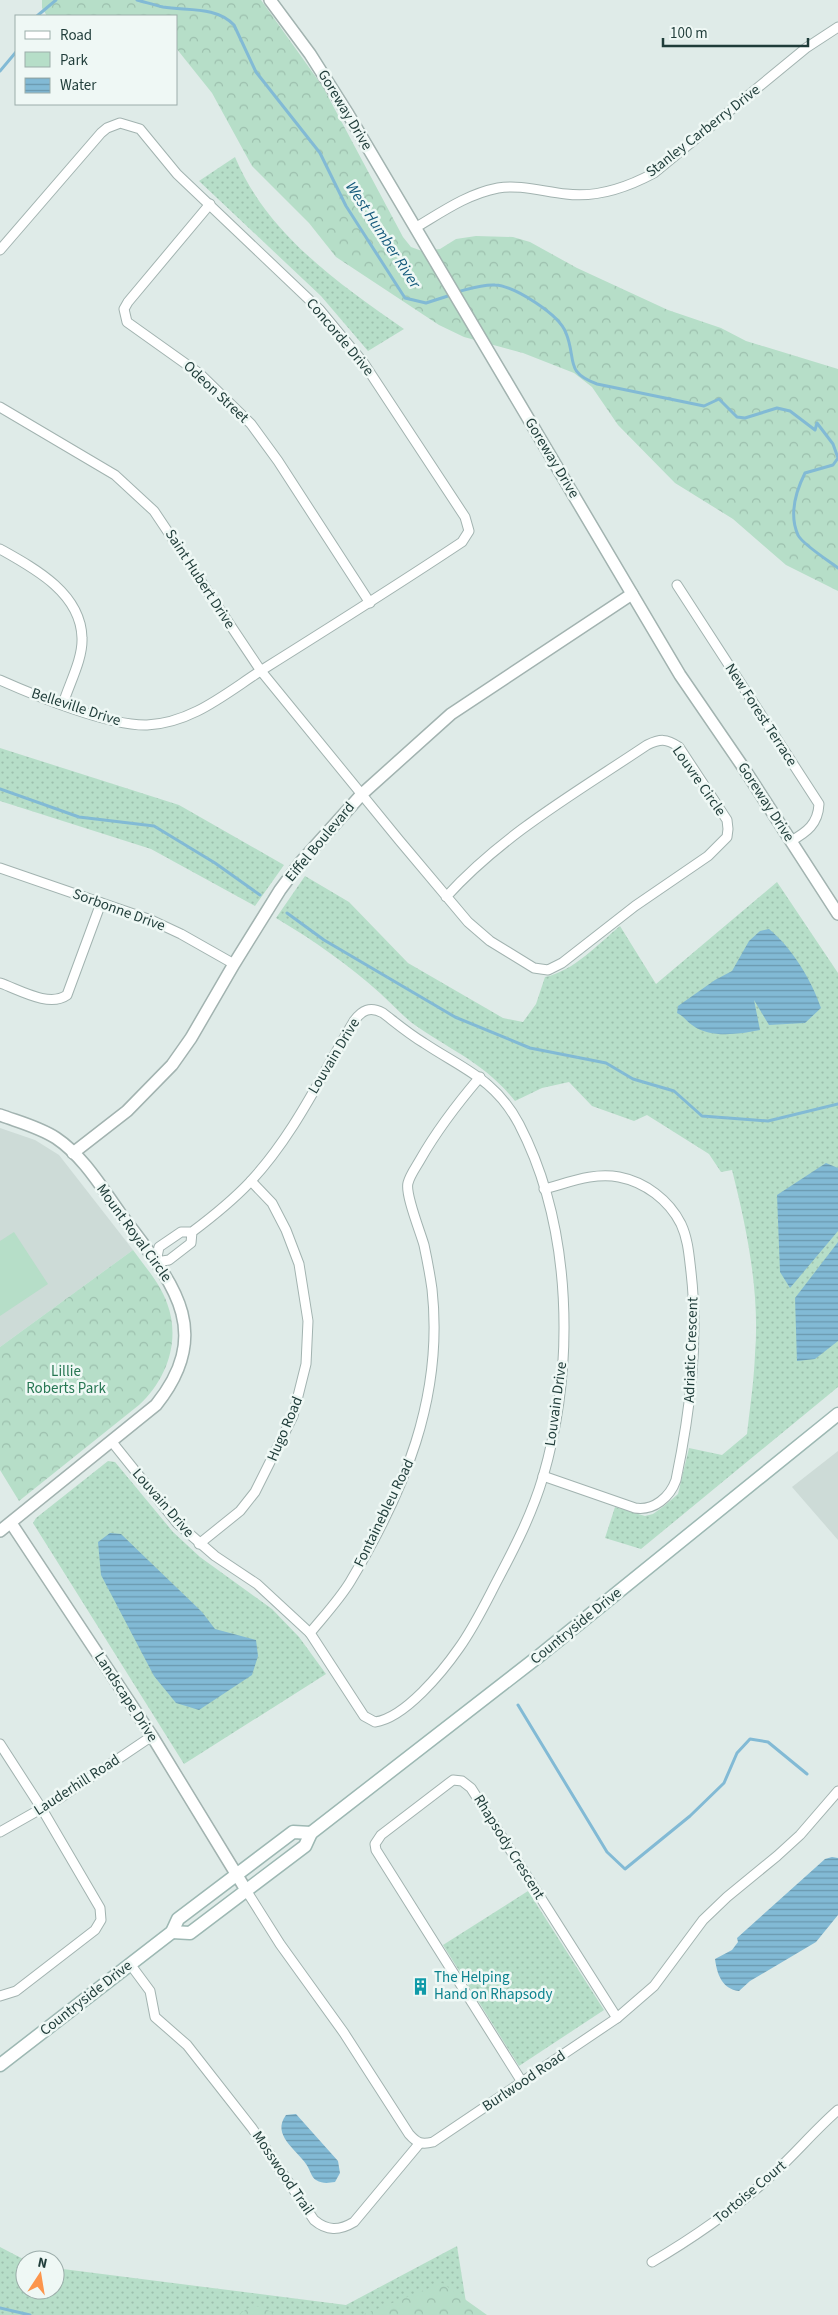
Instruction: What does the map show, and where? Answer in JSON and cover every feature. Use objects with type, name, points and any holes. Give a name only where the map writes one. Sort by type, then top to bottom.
[{"type":"main road","name":"Countryside Drive","points":[[172,1932],[190,1932],[305,1846],[311,1833],[546,1650],[838,1414]]},
{"type":"main road","name":"Countryside Drive","points":[[0,2065],[172,1932],[178,1919],[293,1832],[311,1833]]},
{"type":"street","name":"Goreway Drive","points":[[272,1],[310,54],[680,674],[838,914]]},
{"type":"street","name":"Stanley Carberry Drive","points":[[415,228],[465,198],[499,188],[521,188],[569,195],[603,192],[635,183],[654,173],[806,48],[836,27],[838,18]]},
{"type":"street","name":"Concorde Drive","points":[[0,250],[101,133],[107,128],[120,123],[140,129],[167,163],[320,310],[363,362],[468,522],[469,531],[462,542],[370,603],[260,671]]},
{"type":"street","name":"Odeon Street","points":[[210,204],[128,302],[124,309],[126,322],[200,374],[251,424],[283,469],[370,603]]},
{"type":"street","name":"Saint Hubert Drive","points":[[0,407],[115,475],[144,500],[163,522],[260,671],[362,794]]},
{"type":"street","points":[[0,549],[47,577],[68,600],[77,616],[82,638],[80,651],[63,704]]},
{"type":"street","name":"New Forest Terrace","points":[[677,585],[818,804],[818,812],[811,827],[791,840]]},
{"type":"street","name":"Eiffel Boulevard","points":[[73,1153],[127,1111],[172,1065],[191,1038],[280,890],[300,863],[362,794],[417,742],[456,710],[632,594]]},
{"type":"street","name":"Belleville Drive","points":[[0,680],[63,704],[128,724],[160,724],[188,716],[204,708],[260,671]]},
{"type":"street","name":"Louvre Circle","points":[[362,794],[446,897],[468,922],[490,941],[534,968],[548,970],[562,962],[635,906],[708,856],[727,837],[727,820],[679,747],[670,741],[661,739],[647,745],[517,832],[462,880],[446,897]]},
{"type":"street","name":"Sorbonne Drive","points":[[0,868],[165,926],[234,964]]},
{"type":"street","points":[[0,983],[48,1000],[56,1000],[67,995],[102,903]]},
{"type":"street","name":"Louvain Drive","points":[[112,1442],[163,1508],[199,1544],[257,1584],[310,1634],[364,1716],[375,1722],[390,1717],[436,1680],[468,1635],[522,1532],[542,1476],[559,1403],[564,1330],[563,1292],[558,1254],[544,1189],[525,1136],[497,1093],[480,1077],[423,1043],[383,1013],[375,1009],[362,1012],[354,1021],[289,1132],[251,1181],[218,1213],[192,1232],[181,1232],[159,1247],[156,1262],[169,1260],[191,1243],[192,1232]]},
{"type":"street","name":"Fontainebleu Road","points":[[310,1634],[349,1584],[393,1500],[416,1445],[424,1417],[431,1374],[433,1308],[430,1274],[424,1245],[407,1187],[413,1172],[442,1123],[480,1077]]},
{"type":"street","name":"Mount Royal Circle","points":[[0,1115],[41,1130],[62,1143],[91,1174],[170,1280],[180,1304],[184,1341],[180,1366],[173,1382],[156,1405],[0,1531]]},
{"type":"street","name":"Adriatic Crescent","points":[[542,1476],[644,1510],[658,1503],[673,1489],[676,1480],[690,1404],[694,1345],[689,1252],[681,1224],[668,1204],[649,1189],[618,1177],[586,1177],[544,1189]]},
{"type":"street","name":"Hugo Road","points":[[199,1544],[240,1511],[255,1492],[290,1424],[300,1395],[306,1364],[308,1321],[299,1264],[286,1230],[272,1204],[251,1181]]},
{"type":"street","name":"Landscape Drive","points":[[11,1523],[152,1736],[238,1874],[246,1890]]},
{"type":"street","name":"Lauderhill Road","points":[[0,1832],[42,1809],[152,1736]]},
{"type":"street","points":[[0,1744],[42,1809],[100,1908],[101,1920],[95,1930],[16,1991],[0,1996]]},
{"type":"street","name":"Rhapsody Crescent","points":[[522,2082],[376,1850],[375,1844],[381,1834],[452,1780],[462,1781],[471,1788],[617,2018]]},
{"type":"street","name":"Burlwood Road","points":[[419,2144],[434,2142],[617,2018],[654,1986],[703,1920],[800,1835],[838,1791]]},
{"type":"street","points":[[246,1890],[280,1944],[344,2033],[409,2134],[419,2144]]},
{"type":"street","name":"Mosswood Trail","points":[[130,1964],[150,1991],[155,2016],[187,2045],[252,2128],[314,2220],[322,2227],[331,2229],[344,2228],[354,2222],[419,2144]]},
{"type":"street","name":"Tortoise Court","points":[[652,2262],[730,2212],[772,2175],[838,2110]]},
{"type":"shaded area","points":[[0,1128],[35,1140],[59,1155],[133,1250],[0,1347]]},
{"type":"shaded area","points":[[838,1451],[838,1540],[792,1487]]},
{"type":"green space","points":[[42,0],[261,0],[323,87],[403,237],[411,247],[422,251],[440,249],[456,239],[476,236],[513,237],[530,242],[577,268],[668,310],[721,328],[746,341],[838,369],[838,591],[786,565],[733,519],[675,483],[618,425],[592,387],[574,373],[523,353],[464,337],[439,325],[336,257],[309,223],[252,166],[212,93],[178,50],[178,15],[46,15],[42,8]]},
{"type":"green space","points":[[235,157],[249,185],[285,233],[330,275],[404,329],[368,351],[321,296],[199,181]]},
{"type":"green space","points":[[0,748],[179,805],[284,865],[255,906],[151,849],[0,801]]},
{"type":"green space","points":[[305,876],[349,902],[408,963],[503,1018],[523,1022],[536,1004],[545,977],[556,974],[576,963],[620,926],[656,984],[777,882],[838,973],[838,1387],[641,1549],[605,1538],[615,1507],[645,1516],[653,1514],[678,1494],[689,1448],[722,1455],[747,1434],[753,1384],[756,1308],[751,1261],[743,1215],[732,1170],[721,1172],[709,1154],[647,1115],[634,1121],[592,1106],[569,1082],[542,1088],[515,1101],[491,1076],[412,1023],[369,983],[317,944],[276,918]]},
{"type":"green space","points":[[14,1232],[48,1284],[0,1316],[0,1241]]},
{"type":"green space","name":"Lillie Roberts Park","points":[[133,1250],[160,1289],[171,1317],[172,1345],[164,1371],[149,1395],[139,1405],[19,1501],[0,1470],[0,1347]]},
{"type":"green space","points":[[108,1461],[115,1462],[173,1532],[200,1557],[272,1609],[299,1637],[326,1674],[184,1764],[33,1523],[36,1518]]},
{"type":"green space","points":[[528,1891],[604,2010],[519,2066],[443,1945]]},
{"type":"green space","points":[[457,2246],[468,2315],[0,2315],[0,2247],[15,2255],[15,2300],[65,2300],[65,2269],[346,2305]]},
{"type":"green space","points":[[442,2283],[487,2315],[362,2315]]},
{"type":"green space","points":[[253,2305],[280,2315],[238,2315]]},
{"type":"water","points":[[769,929],[793,955],[817,997],[821,1008],[805,1023],[769,1025],[754,1000],[760,1030],[752,1032],[716,1034],[708,1032],[692,1025],[677,1013],[678,1006],[715,980],[732,971],[749,941],[760,931]]},
{"type":"water","points":[[826,1163],[838,1168],[838,1231],[790,1288],[780,1272],[777,1195]]},
{"type":"water","points":[[838,1242],[838,1341],[815,1359],[797,1361],[795,1298]]},
{"type":"water","points":[[110,1533],[121,1534],[202,1612],[215,1629],[256,1640],[258,1656],[252,1675],[199,1710],[176,1703],[154,1676],[101,1575],[98,1542]]},
{"type":"water","points":[[838,1858],[838,1915],[816,1942],[750,1981],[739,1991],[733,1990],[724,1984],[717,1970],[715,1959],[732,1950],[738,1942],[737,1938],[825,1859]]},
{"type":"water","points":[[296,2114],[338,2161],[340,2173],[335,2182],[323,2183],[314,2179],[306,2164],[283,2136],[282,2122],[286,2115]]},
{"type":"waterway","name":"West Humber River","points":[[38,15],[56,0]]},
{"type":"waterway","name":"West Humber River","points":[[137,0],[163,7],[210,12],[227,19],[234,25],[256,72],[320,153],[346,206],[405,298],[426,303],[451,295]]},
{"type":"waterway","name":"West Humber River","points":[[0,71],[15,53]]},
{"type":"waterway","name":"West Humber River","points":[[457,292],[481,286],[495,285],[513,290],[535,302],[562,326],[569,342],[576,370],[580,375],[597,384],[704,406],[719,399],[737,417],[745,418],[777,408],[790,411],[815,430],[817,423],[833,444],[838,458],[833,465],[805,473],[796,495],[795,527],[800,539],[838,568]]},
{"type":"waterway","points":[[0,789],[79,817],[154,826],[215,863],[260,895]]},
{"type":"waterway","points":[[287,913],[324,940],[455,1017],[530,1048],[606,1063],[633,1079],[674,1091],[702,1116],[768,1121],[838,1104]]},
{"type":"waterway","points":[[518,1705],[607,1852],[625,1869],[690,1816],[724,1783],[737,1753],[750,1739],[768,1742],[807,1774]]},
{"type":"waterway","points":[[0,2308],[30,2315]]},
{"type":"place","name":"The Helping Hand on Rhapsody","points":[[420,1986]]}]
